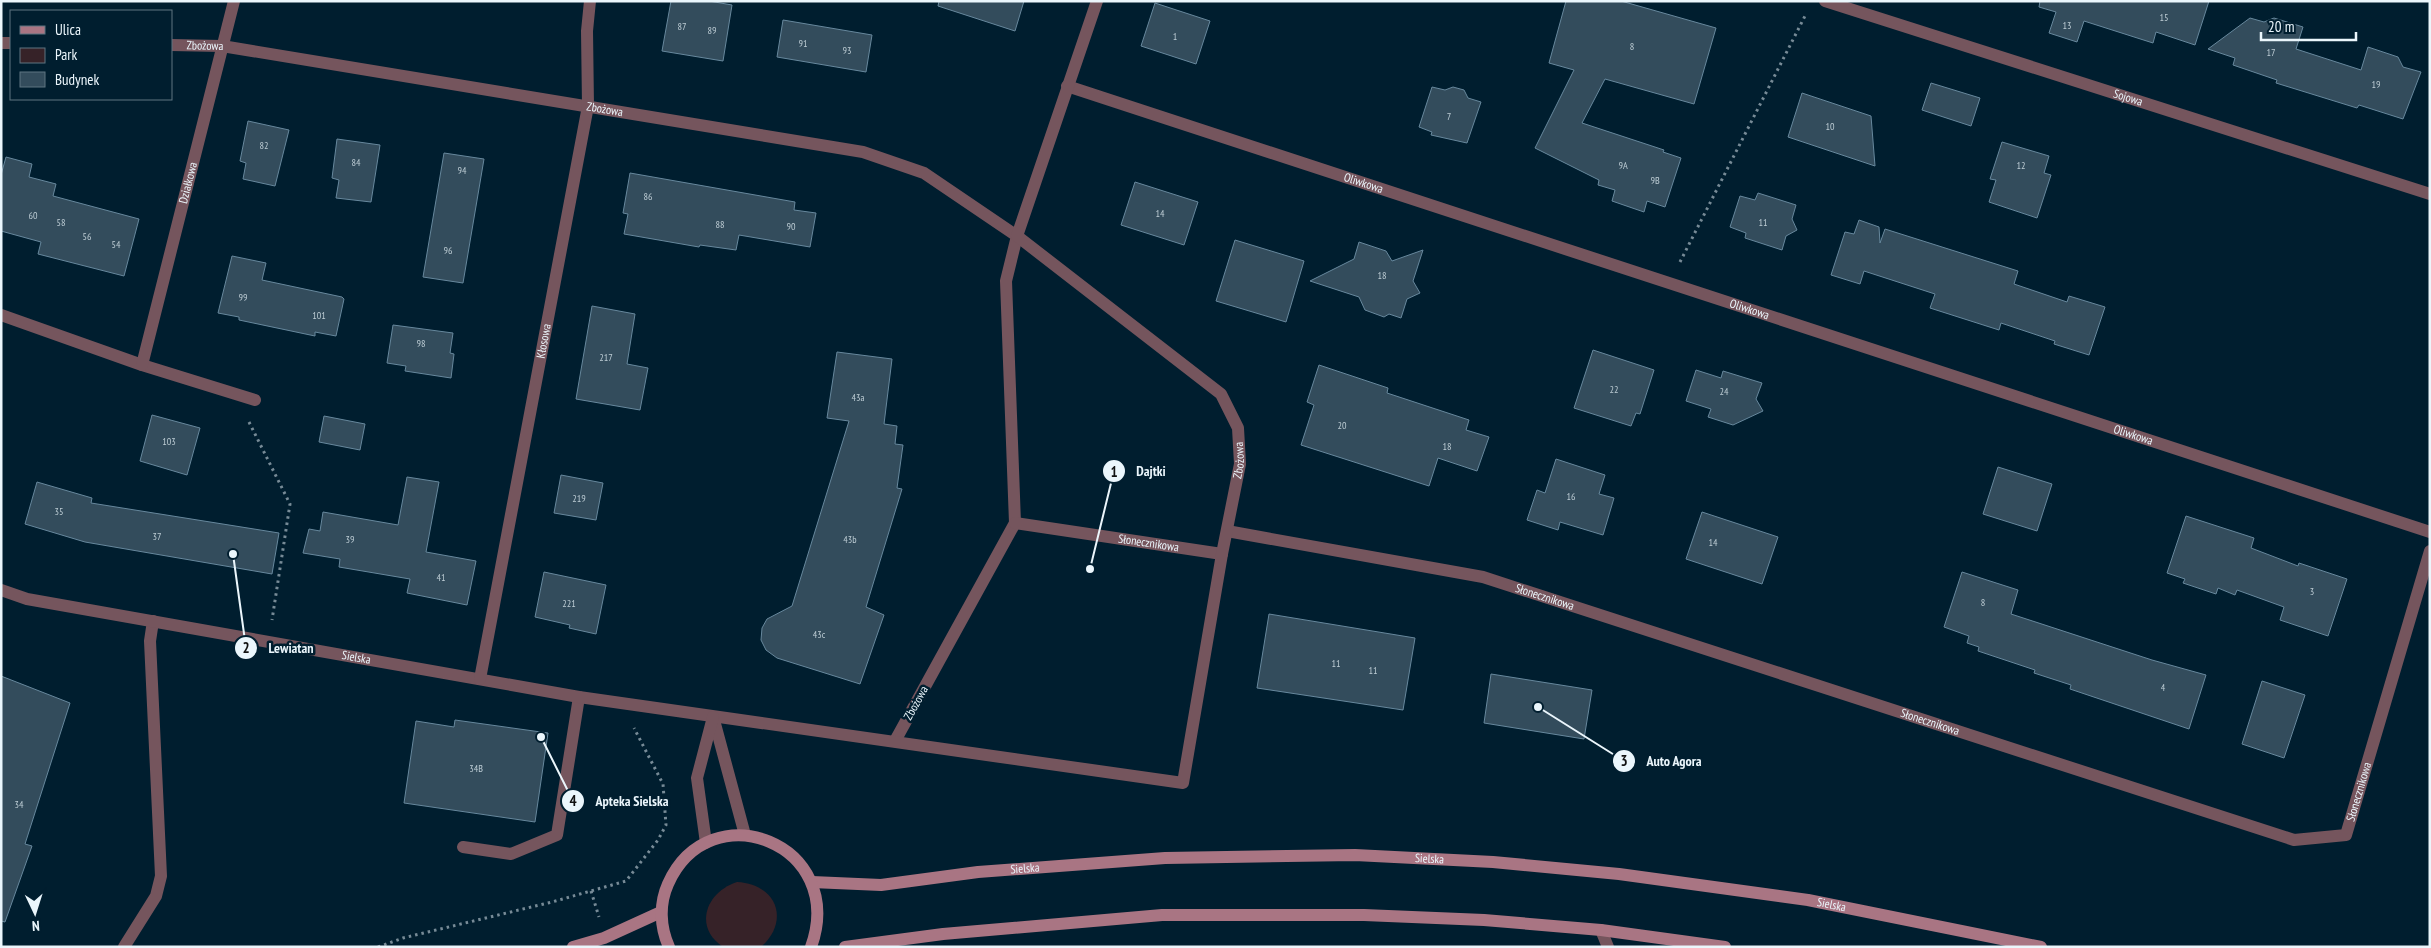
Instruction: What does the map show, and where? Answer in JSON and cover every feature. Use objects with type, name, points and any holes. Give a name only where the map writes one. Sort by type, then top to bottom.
[{"type":"main road","points":[[669,947],[664,936],[661,912],[665,891],[674,871],[688,855],[706,843],[725,836],[745,835],[766,840],[785,849],[800,864],[812,882],[818,905],[817,929],[811,947]]},
{"type":"main road","name":"Sielska","points":[[812,882],[881,885],[978,872],[1165,858],[1375,856],[1493,862],[1619,874],[1789,897],[2041,947]]},
{"type":"main road","points":[[573,947],[604,938],[661,912]]},
{"type":"main road","points":[[845,947],[943,934],[1162,915],[1364,915],[1484,920],[1601,930],[1666,942],[1725,947]]},
{"type":"street","name":"Działkowa","points":[[142,365],[234,1]]},
{"type":"street","name":"Kłosowa","points":[[480,679],[588,106],[587,32],[590,1]]},
{"type":"street","points":[[1015,523],[1006,281],[1017,236],[1097,1]]},
{"type":"street","name":"Sojowa","points":[[1825,1],[2430,194]]},
{"type":"street","name":"Zbożowa","points":[[172,46],[222,46],[863,152],[924,173],[1017,236],[1221,394],[1238,428],[1240,464],[1226,531],[1182,783]]},
{"type":"street","name":"Oliwkowa","points":[[1068,86],[2430,532]]},
{"type":"street","points":[[1,315],[142,365],[254,400]]},
{"type":"street","name":"Zbożowa","points":[[895,741],[1015,523]]},
{"type":"street","name":"Słonecznikowa","points":[[1015,523],[1222,554]]},
{"type":"street","name":"Słonecznikowa","points":[[1226,531],[1483,577],[2294,840],[2346,836],[2430,551]]},
{"type":"street","name":"Sielska","points":[[1,590],[27,599],[579,697],[1182,783]]},
{"type":"street","points":[[124,947],[156,896],[162,876],[150,641],[153,621]]},
{"type":"street","points":[[463,847],[511,854],[557,835],[579,697]]},
{"type":"street","points":[[713,717],[745,835]]},
{"type":"street","points":[[706,843],[698,778],[713,717]]},
{"type":"street","points":[[1601,930],[1608,947]]},
{"type":"path","points":[[1669,283],[1808,10]]},
{"type":"path","points":[[236,395],[290,504],[269,642]]},
{"type":"path","points":[[378,947],[626,881],[658,840],[666,825],[663,784],[641,740],[615,701]]},
{"type":"green space","points":[[737,882],[750,884],[761,889],[770,896],[775,905],[777,915],[775,926],[770,937],[761,947],[723,947],[708,930],[706,920],[711,902],[726,887]]},
{"type":"building","points":[[671,1],[709,1],[732,5],[723,61],[662,51]]},
{"type":"building","points":[[939,1],[1024,1],[1015,31],[938,6]]},
{"type":"building","points":[[1566,1],[1621,1],[1716,28],[1694,104],[1605,79],[1582,123],[1664,150],[1663,152],[1681,158],[1665,207],[1647,201],[1644,212],[1612,201],[1615,190],[1598,185],[1599,180],[1535,148],[1574,70],[1549,63]]},
{"type":"building","points":[[2040,1],[2209,1],[2195,45],[2156,32],[2153,43],[2084,21],[2077,42],[2049,33],[2056,12],[2039,7]]},
{"type":"building","points":[[1155,3],[1210,21],[1196,64],[1141,46]]},
{"type":"building","points":[[2250,18],[2264,22],[2274,18],[2303,27],[2296,49],[2361,70],[2368,47],[2398,57],[2403,67],[2421,72],[2403,119],[2359,105],[2357,108],[2276,83],[2277,80],[2233,65],[2235,58],[2208,49]]},
{"type":"building","points":[[783,20],[872,35],[866,72],[777,57]]},
{"type":"building","points":[[1931,83],[1980,98],[1971,126],[1922,110]]},
{"type":"building","points":[[1432,87],[1445,90],[1453,87],[1464,90],[1468,98],[1481,102],[1467,143],[1431,135],[1432,132],[1419,127]]},
{"type":"building","points":[[1802,93],[1871,116],[1875,166],[1788,137]]},
{"type":"building","points":[[248,121],[289,130],[275,186],[243,179],[246,163],[240,161]]},
{"type":"building","points":[[337,139],[380,145],[371,202],[336,198],[339,180],[332,178]]},
{"type":"building","points":[[2002,142],[2049,156],[2044,173],[2051,175],[2037,218],[1989,202],[1996,180],[1990,179]]},
{"type":"building","points":[[444,153],[484,159],[463,283],[423,277]]},
{"type":"building","points":[[6,157],[32,164],[29,177],[56,184],[53,196],[139,219],[124,276],[38,254],[41,242],[1,231],[1,175]]},
{"type":"building","points":[[630,173],[795,202],[794,210],[816,213],[810,247],[739,235],[736,250],[700,245],[699,247],[624,234],[628,214],[623,213]]},
{"type":"building","points":[[1135,182],[1198,202],[1184,245],[1121,225]]},
{"type":"building","points":[[1758,193],[1796,205],[1792,219],[1797,230],[1786,236],[1782,250],[1745,238],[1746,233],[1730,227],[1740,196],[1755,200]]},
{"type":"building","points":[[1859,220],[1879,227],[1880,243],[1885,229],[2018,271],[2014,284],[2067,302],[2069,296],[2105,307],[2089,355],[2054,344],[2055,341],[2001,323],[1999,330],[1930,308],[1935,294],[1864,271],[1860,284],[1831,275],[1845,232],[1854,234]]},
{"type":"building","points":[[1235,240],[1304,261],[1286,322],[1216,301]]},
{"type":"building","points":[[1359,242],[1386,251],[1392,261],[1423,250],[1413,281],[1420,293],[1407,299],[1401,318],[1389,314],[1384,317],[1365,310],[1359,297],[1310,281],[1354,259]]},
{"type":"building","points":[[232,256],[266,263],[262,280],[342,297],[344,299],[336,336],[315,332],[315,336],[239,320],[239,317],[218,313]]},
{"type":"building","points":[[592,306],[635,314],[627,364],[648,368],[640,410],[576,399]]},
{"type":"building","points":[[393,325],[453,333],[450,353],[454,354],[451,378],[405,371],[406,366],[387,363]]},
{"type":"building","points":[[1593,350],[1654,370],[1640,414],[1636,413],[1631,426],[1574,408]]},
{"type":"building","points":[[837,352],[892,359],[884,424],[897,426],[895,444],[903,445],[897,488],[902,489],[866,607],[884,615],[860,684],[777,658],[766,650],[761,640],[762,628],[767,619],[792,606],[849,421],[827,418]]},
{"type":"building","points":[[1319,365],[1388,388],[1387,393],[1469,420],[1466,430],[1489,437],[1477,471],[1438,458],[1429,486],[1301,445],[1314,405],[1307,402]]},
{"type":"building","points":[[1696,370],[1721,378],[1723,371],[1762,383],[1756,399],[1763,411],[1733,425],[1708,417],[1711,409],[1686,401]]},
{"type":"building","points":[[152,415],[200,428],[187,475],[140,461]]},
{"type":"building","points":[[324,416],[365,424],[360,450],[319,442]]},
{"type":"building","points":[[1556,459],[1605,475],[1599,494],[1614,498],[1603,535],[1560,522],[1558,530],[1527,520],[1537,490],[1545,493]]},
{"type":"building","points":[[1998,467],[2052,484],[2037,531],[1983,514]]},
{"type":"building","points":[[561,475],[603,483],[596,520],[554,513]]},
{"type":"building","points":[[407,477],[439,482],[426,552],[476,561],[467,605],[407,593],[410,579],[339,567],[340,559],[303,553],[309,529],[320,531],[323,512],[398,525]]},
{"type":"building","points":[[37,482],[92,498],[91,503],[279,533],[272,574],[85,542],[25,524]]},
{"type":"building","points":[[1702,512],[1778,537],[1762,584],[1686,559]]},
{"type":"building","points":[[2186,516],[2254,538],[2251,548],[2298,566],[2299,563],[2347,579],[2328,636],[2280,620],[2284,607],[2237,590],[2235,595],[2218,588],[2216,594],[2183,583],[2185,579],[2167,573]]},
{"type":"building","points":[[544,572],[606,585],[596,634],[569,628],[570,625],[535,617]]},
{"type":"building","points":[[1962,572],[2018,590],[2011,614],[2152,660],[2206,675],[2189,729],[2070,689],[2071,685],[2034,673],[2035,670],[1978,651],[1979,647],[1967,643],[1969,636],[1944,627]]},
{"type":"building","points":[[1269,614],[1415,638],[1403,710],[1257,688]]},
{"type":"building","points":[[1491,674],[1592,690],[1584,739],[1484,723]]},
{"type":"building","points":[[1,676],[70,703],[25,844],[32,846],[5,922],[1,921]]},
{"type":"building","points":[[2262,681],[2305,695],[2284,758],[2242,744]]},
{"type":"building","points":[[455,720],[548,733],[535,822],[404,803],[416,721],[454,727]]},
{"type":"place","name":"Lewiatan","points":[[233,554]]},
{"type":"place","name":"Dajtki","points":[[1090,569]]},
{"type":"place","name":"Auto Agora","points":[[1538,707]]},
{"type":"place","name":"Apteka Sielska","points":[[541,737]]}]
